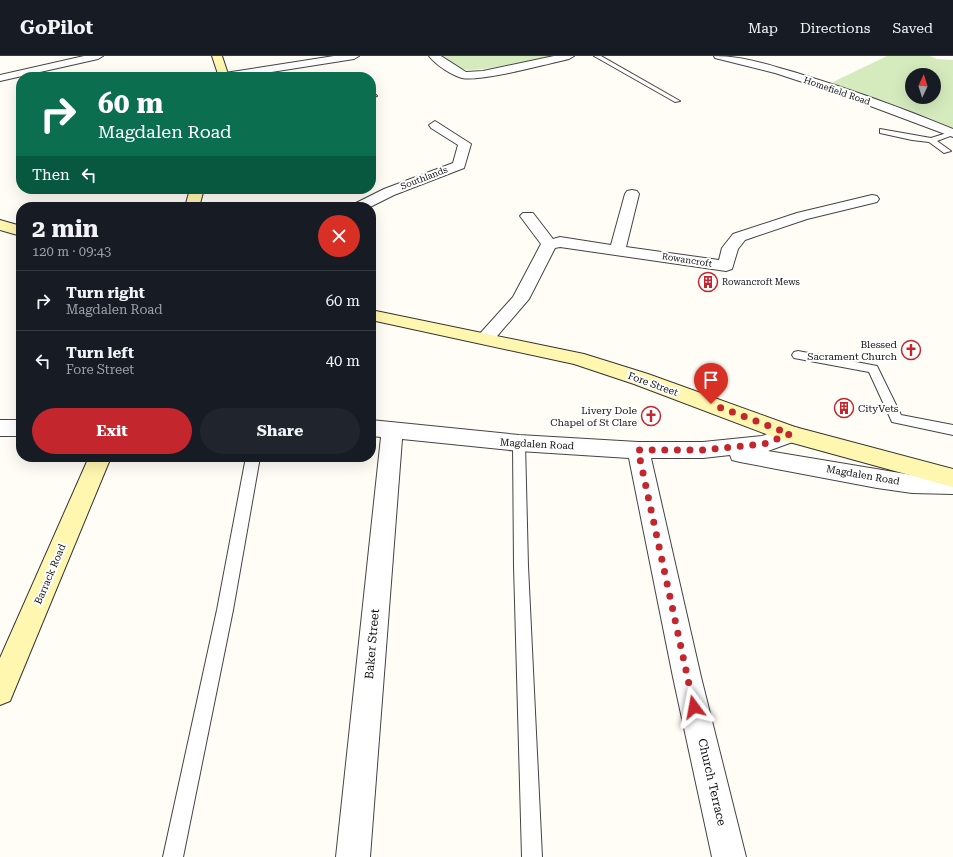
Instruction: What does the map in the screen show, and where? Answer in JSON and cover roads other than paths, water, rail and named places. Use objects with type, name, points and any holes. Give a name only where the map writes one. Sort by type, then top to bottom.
[{"type":"main road","points":[[217,56],[223,72]]},
{"type":"main road","points":[[0,225],[16,230]]},
{"type":"main road","name":"Fore Street","points":[[376,316],[577,358],[641,379],[790,434],[953,478]]},
{"type":"main road","name":"Barrack Road","points":[[0,691],[98,462]]},
{"type":"street","points":[[27,72],[98,56]]},
{"type":"street","points":[[250,72],[354,56]]},
{"type":"street","points":[[434,56],[453,70],[464,75],[483,74],[569,56]]},
{"type":"street","name":"Homefield Road","points":[[723,56],[823,85],[953,133]]},
{"type":"street","points":[[0,78],[16,74]]},
{"type":"street","name":"Southlands","points":[[369,202],[388,192],[459,165],[465,144],[435,125]]},
{"type":"street","points":[[617,250],[632,194]]},
{"type":"street","name":"Rowancroft","points":[[549,244],[560,242],[726,266],[730,248],[739,237],[802,216],[872,198]]},
{"type":"street","points":[[485,338],[520,299],[549,244],[528,216]]},
{"type":"street","points":[[0,428],[16,428]]},
{"type":"street","name":"Magdalen Road","points":[[381,429],[519,443],[638,450],[703,450],[764,444],[790,434]]},
{"type":"street","name":"Baker Street","points":[[353,857],[381,429]]},
{"type":"street","name":"Church Terrace","points":[[638,450],[729,857]]},
{"type":"street","name":"Magdalen Road","points":[[703,450],[760,456],[877,479],[912,484],[953,486]]},
{"type":"lane","points":[[597,56],[677,101]]},
{"type":"lane","points":[[883,131],[912,138],[931,140],[953,133]]},
{"type":"lane","points":[[931,140],[947,151]]},
{"type":"lane","points":[[798,355],[873,369],[896,419],[953,430]]},
{"type":"lane","points":[[519,443],[521,566],[532,857]]},
{"type":"lane","points":[[173,857],[223,618],[252,462]]},
{"type":"place","name":"Rowancroft Mews","points":[[708,282]]},
{"type":"place","name":"Blessed Sacrament Church","points":[[911,350]]},
{"type":"place","name":"CityVets","points":[[844,408]]},
{"type":"place","name":"Livery Dole Chapel of St Clare","points":[[651,416]]}]
